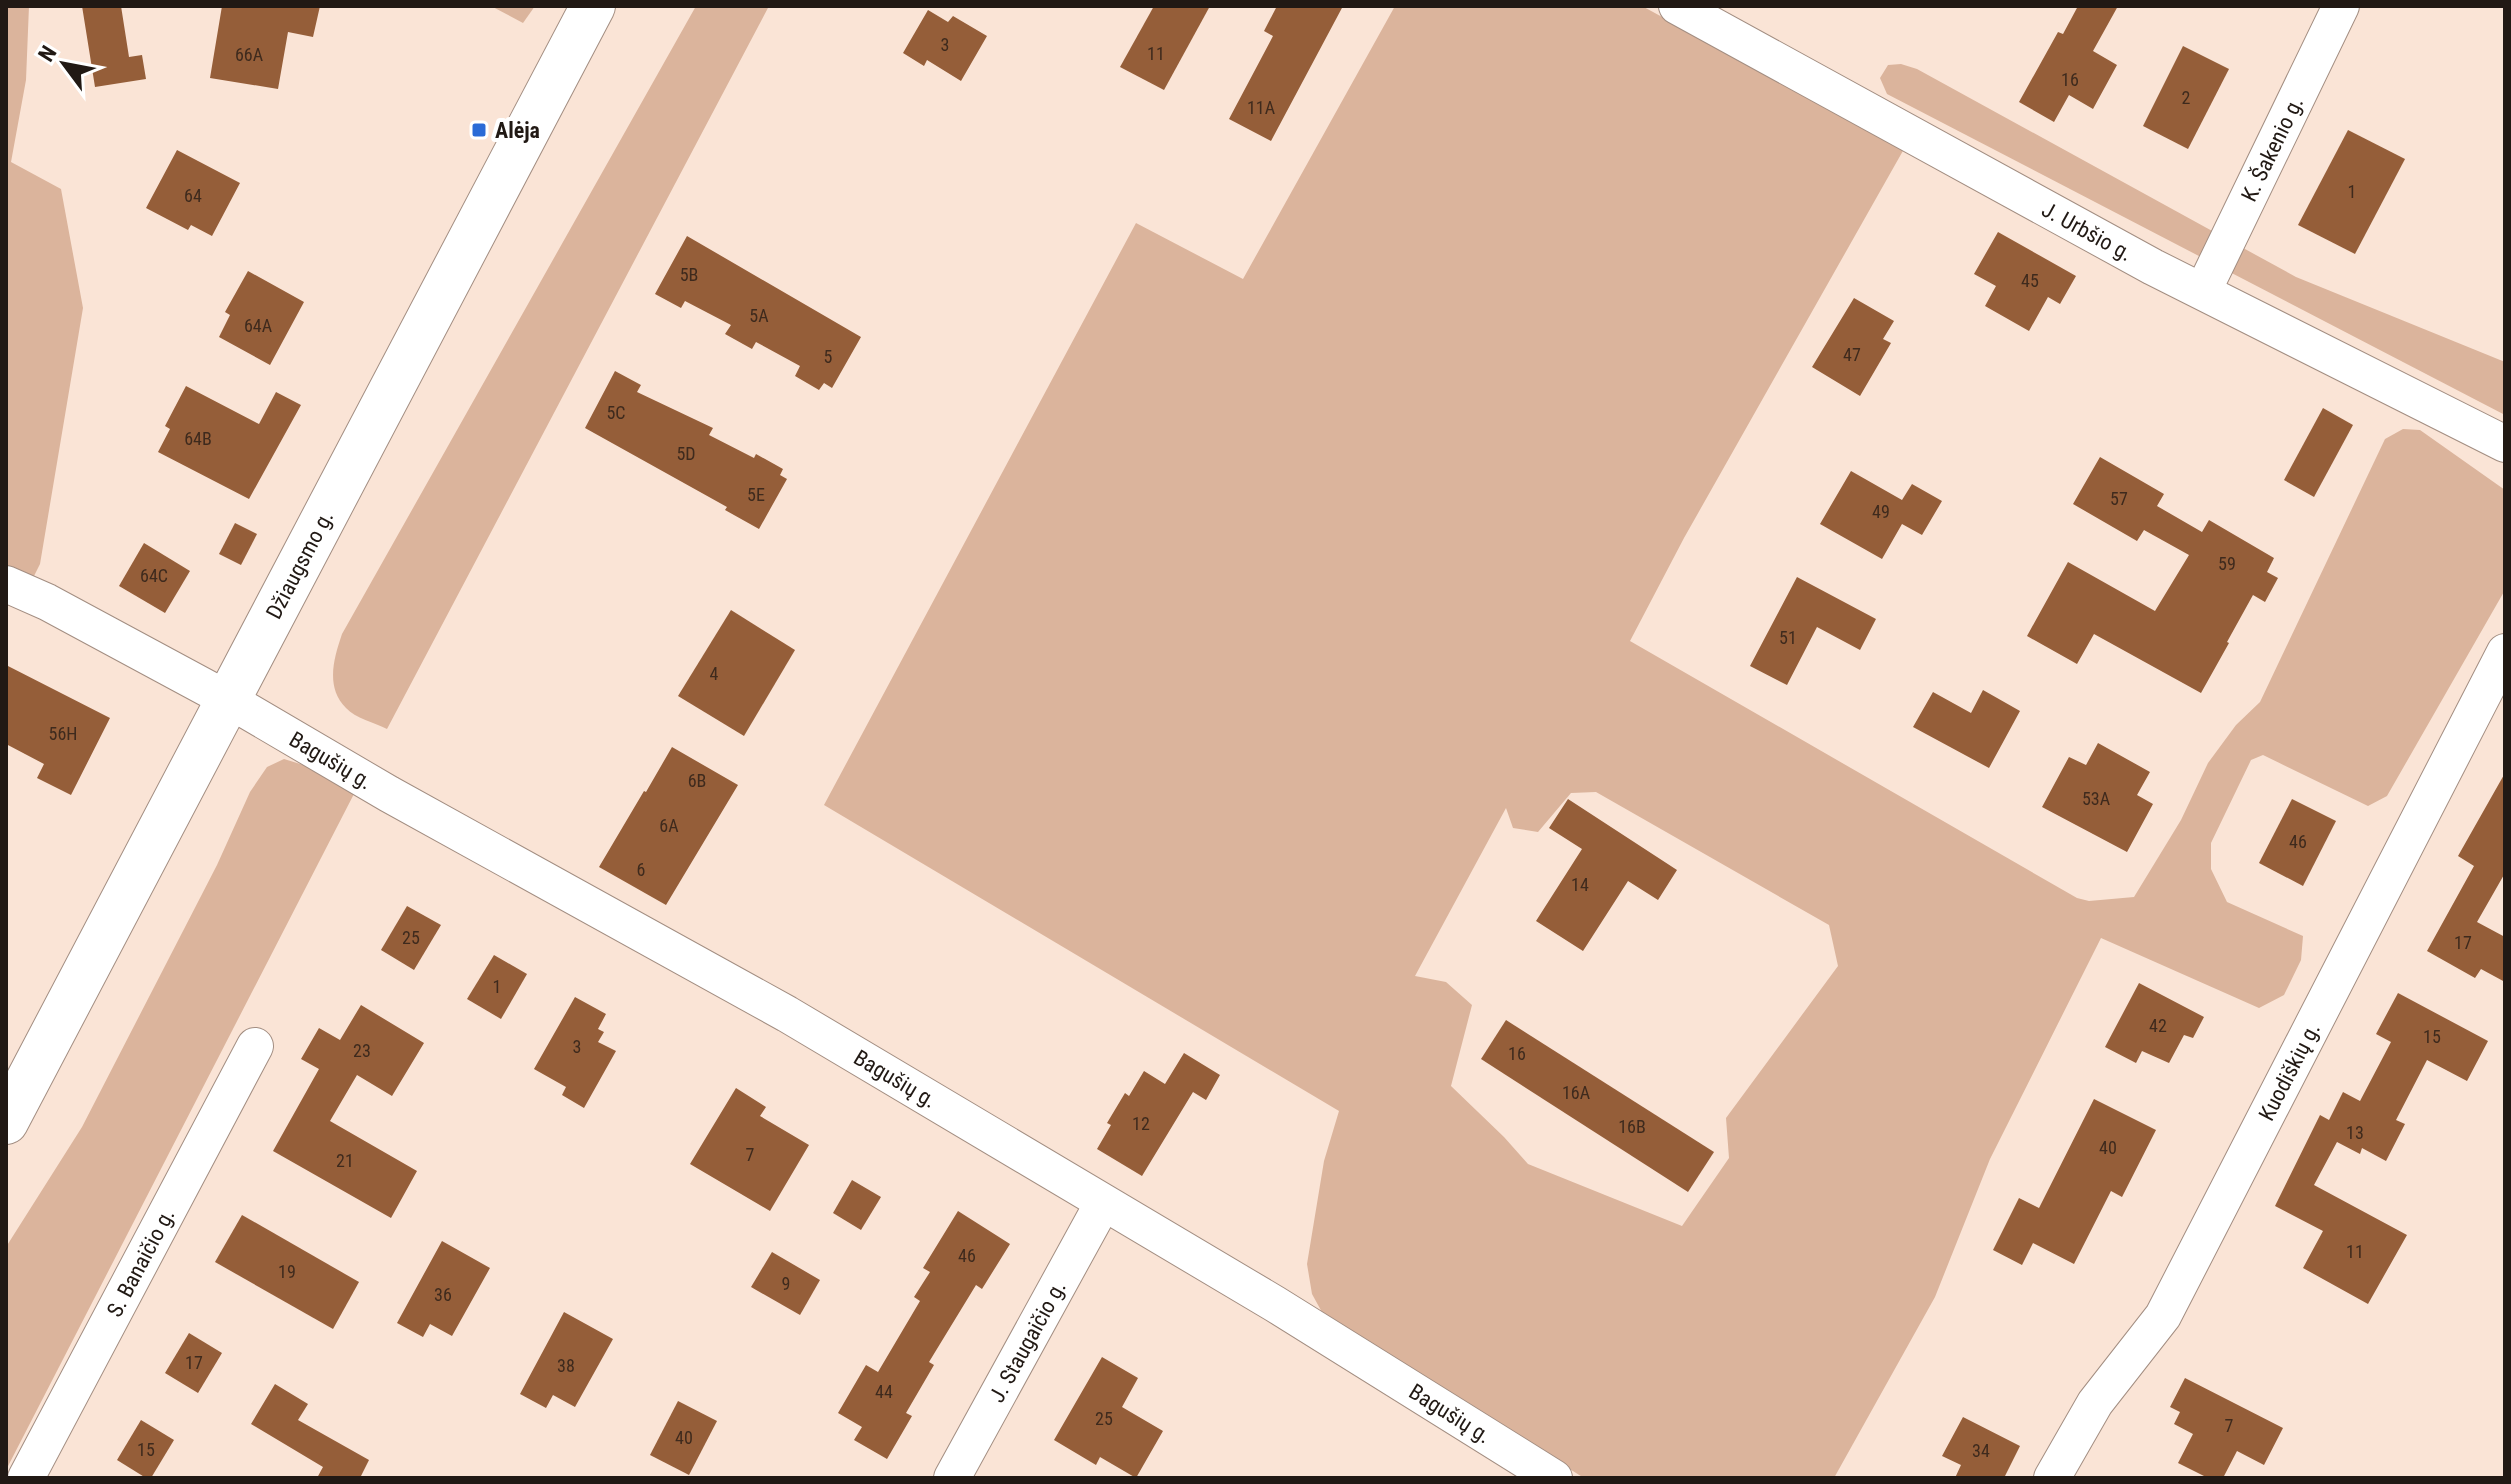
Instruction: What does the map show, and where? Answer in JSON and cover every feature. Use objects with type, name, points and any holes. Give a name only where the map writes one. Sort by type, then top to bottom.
[{"type":"street","name":"Džiaugsmo g.","points":[[6,1122],[593,6]]},
{"type":"street","name":"J. Urbšio g.","points":[[1677,6],[2153,267],[2505,444]]},
{"type":"street","name":"K. Šakenio g.","points":[[2203,291],[2341,6]]},
{"type":"street","name":"Bagušių g.","points":[[6,584],[47,602],[227,699],[403,801],[787,1014],[1275,1304],[1554,1478]]},
{"type":"street","name":"Kuodiškių g.","points":[[2052,1478],[2095,1403],[2163,1316],[2505,652]]},
{"type":"street","name":"S. Banaičio g.","points":[[26,1478],[255,1046]]},
{"type":"street","name":"J. Staugaičio g.","points":[[952,1478],[1103,1203]]},
{"type":"shaded area","points":[[6,6],[29,6],[26,80],[11,162],[61,189],[83,308],[40,564],[32,580],[6,571]]},
{"type":"shaded area","points":[[491,6],[535,6],[523,23]]},
{"type":"shaded area","points":[[696,6],[769,6],[387,729],[360,717],[350,712],[339,700],[333,682],[334,662],[342,634]]},
{"type":"shaded area","points":[[1395,6],[1642,6],[1904,149],[1684,538],[1630,641],[2077,898],[2089,901],[2134,897],[2181,820],[2208,763],[2236,725],[2260,702],[2385,439],[2403,429],[2420,430],[2505,490],[2505,590],[2387,796],[2368,806],[2263,755],[2251,760],[2211,843],[2211,869],[2227,902],[2303,936],[2301,960],[2284,995],[2259,1008],[2101,938],[1990,1159],[1935,1297],[1834,1478],[1584,1478],[1323,1314],[1312,1294],[1307,1264],[1324,1161],[1339,1111],[824,805],[1136,223],[1243,279]],"holes":[[[1596,792],[1829,925],[1838,966],[1726,1118],[1729,1158],[1682,1226],[1528,1164],[1451,1086],[1472,1005],[1446,982],[1415,976],[1506,808],[1513,828],[1538,832],[1571,793]]]},
{"type":"shaded area","points":[[1901,64],[1917,69],[2296,277],[2505,362],[2505,415],[1887,94],[1880,78],[1888,65]]},
{"type":"shaded area","points":[[284,759],[310,767],[356,790],[6,1470],[6,1247],[82,1127],[217,865],[250,792],[267,767]]},
{"type":"building","points":[[82,6],[121,6],[129,57],[142,55],[146,79],[95,87]]},
{"type":"building","points":[[222,6],[320,6],[313,37],[288,32],[278,89],[210,78]]},
{"type":"building","points":[[1154,6],[1210,6],[1164,90],[1120,67]]},
{"type":"building","points":[[1277,6],[1343,6],[1271,141],[1229,119],[1273,36],[1264,31]]},
{"type":"building","points":[[2078,6],[2118,6],[2093,51],[2117,65],[2093,109],[2069,95],[2054,122],[2019,102],[2058,32],[2063,34]]},
{"type":"building","points":[[928,10],[948,22],[953,16],[987,36],[961,81],[927,60],[924,66],[903,53]]},
{"type":"building","points":[[2183,46],[2229,69],[2188,149],[2143,126]]},
{"type":"building","points":[[2348,130],[2405,159],[2355,254],[2298,225]]},
{"type":"building","points":[[177,150],[240,183],[212,236],[191,225],[188,230],[146,208]]},
{"type":"building","points":[[1998,232],[2076,276],[2060,304],[2048,297],[2029,331],[1985,306],[1996,286],[1974,274]]},
{"type":"building","points":[[687,236],[861,337],[832,388],[824,383],[819,390],[795,376],[800,366],[756,342],[752,349],[725,334],[731,325],[685,301],[681,308],[655,294]]},
{"type":"building","points":[[248,271],[304,302],[270,365],[219,337],[230,315],[225,312]]},
{"type":"building","points":[[1854,298],[1894,321],[1883,339],[1891,343],[1860,396],[1812,367]]},
{"type":"building","points":[[615,371],[641,385],[637,392],[713,428],[709,435],[783,469],[780,475],[787,479],[759,529],[725,510],[727,507],[585,428]]},
{"type":"building","points":[[186,386],[259,424],[276,392],[301,405],[249,499],[158,452],[170,429],[165,426]]},
{"type":"building","points":[[2323,408],[2353,425],[2314,497],[2284,480]]},
{"type":"building","points":[[2100,457],[2164,494],[2157,506],[2202,532],[2209,520],[2274,558],[2267,572],[2278,578],[2265,602],[2253,595],[2201,693],[2094,634],[2077,664],[2027,636],[2068,562],[2155,611],[2189,555],[2144,530],[2137,541],[2073,504]]},
{"type":"building","points":[[1851,471],[1902,500],[1912,484],[1942,501],[1922,535],[1902,524],[1882,559],[1820,524]]},
{"type":"building","points":[[235,523],[257,534],[241,565],[219,554]]},
{"type":"building","points":[[144,543],[190,571],[165,613],[119,586]]},
{"type":"building","points":[[1797,577],[1876,619],[1860,650],[1817,627],[1787,685],[1750,666]]},
{"type":"building","points":[[731,610],[795,650],[744,736],[678,696]]},
{"type":"building","points":[[6,665],[110,718],[71,795],[37,778],[44,764],[6,744]]},
{"type":"building","points":[[1983,690],[2020,711],[1989,768],[1913,727],[1933,692],[1971,713]]},
{"type":"building","points":[[2098,743],[2150,772],[2137,795],[2153,804],[2127,852],[2042,807],[2069,757],[2086,765]]},
{"type":"building","points":[[672,747],[738,785],[666,905],[599,867]]},
{"type":"building","points":[[2505,773],[2505,873],[2477,922],[2505,937],[2505,982],[2481,969],[2475,978],[2427,951],[2474,866],[2458,856]]},
{"type":"building","points":[[1568,799],[1677,870],[1658,900],[1628,881],[1583,951],[1536,921],[1582,849],[1549,828]]},
{"type":"building","points":[[2292,799],[2336,821],[2303,886],[2259,863]]},
{"type":"building","points":[[407,906],[441,925],[414,970],[381,950]]},
{"type":"building","points":[[494,955],[527,974],[501,1019],[467,999]]},
{"type":"building","points":[[2139,983],[2204,1017],[2193,1038],[2184,1035],[2169,1063],[2142,1051],[2136,1063],[2105,1047]]},
{"type":"building","points":[[2398,993],[2488,1041],[2467,1081],[2427,1060],[2396,1120],[2405,1124],[2386,1161],[2362,1148],[2360,1154],[2337,1142],[2314,1185],[2407,1235],[2368,1304],[2303,1268],[2323,1231],[2275,1206],[2320,1115],[2329,1120],[2343,1092],[2360,1101],[2391,1042],[2376,1034]]},
{"type":"building","points":[[575,997],[606,1014],[598,1029],[604,1032],[598,1042],[616,1051],[584,1108],[562,1095],[566,1087],[534,1069]]},
{"type":"building","points":[[361,1005],[424,1043],[392,1096],[357,1075],[330,1121],[417,1171],[391,1218],[273,1151],[319,1069],[301,1059],[319,1028],[340,1040]]},
{"type":"building","points":[[1506,1020],[1714,1152],[1688,1192],[1481,1059]]},
{"type":"building","points":[[1184,1053],[1220,1075],[1206,1100],[1193,1092],[1142,1176],[1097,1149],[1111,1125],[1107,1123],[1125,1093],[1129,1096],[1144,1071],[1165,1084]]},
{"type":"building","points":[[736,1088],[766,1107],[760,1116],[809,1145],[770,1211],[690,1164]]},
{"type":"building","points":[[2094,1099],[2156,1130],[2122,1197],[2111,1191],[2074,1264],[2033,1243],[2022,1265],[1993,1250],[2019,1198],[2039,1208]]},
{"type":"building","points":[[852,1180],[881,1197],[861,1230],[833,1213]]},
{"type":"building","points":[[958,1211],[1010,1244],[982,1289],[976,1285],[929,1362],[934,1365],[906,1413],[912,1416],[887,1459],[854,1440],[862,1427],[838,1413],[866,1365],[878,1372],[920,1301],[914,1297],[930,1272],[923,1268]]},
{"type":"building","points":[[242,1215],[359,1282],[333,1329],[215,1262]]},
{"type":"building","points":[[442,1241],[490,1268],[452,1336],[430,1324],[423,1337],[397,1323]]},
{"type":"building","points":[[772,1252],[820,1280],[800,1315],[751,1287]]},
{"type":"building","points":[[564,1312],[613,1339],[575,1407],[553,1395],[546,1408],[520,1394]]},
{"type":"building","points":[[189,1333],[222,1353],[198,1393],[165,1373]]},
{"type":"building","points":[[1102,1357],[1138,1378],[1122,1407],[1163,1431],[1136,1478],[1100,1457],[1096,1465],[1054,1440]]},
{"type":"building","points":[[2185,1378],[2283,1428],[2264,1465],[2237,1451],[2223,1478],[2208,1478],[2178,1463],[2193,1434],[2174,1424],[2180,1412],[2170,1407]]},
{"type":"building","points":[[275,1384],[308,1404],[298,1420],[369,1460],[360,1478],[317,1478],[323,1467],[251,1424]]},
{"type":"building","points":[[678,1401],[717,1421],[689,1475],[650,1455]]},
{"type":"building","points":[[1963,1417],[2020,1446],[2004,1478],[1955,1478],[1961,1465],[1942,1456]]},
{"type":"building","points":[[141,1420],[174,1440],[151,1478],[117,1460]]},
{"type":"place","name":"Alėja","points":[[479,130]]}]
